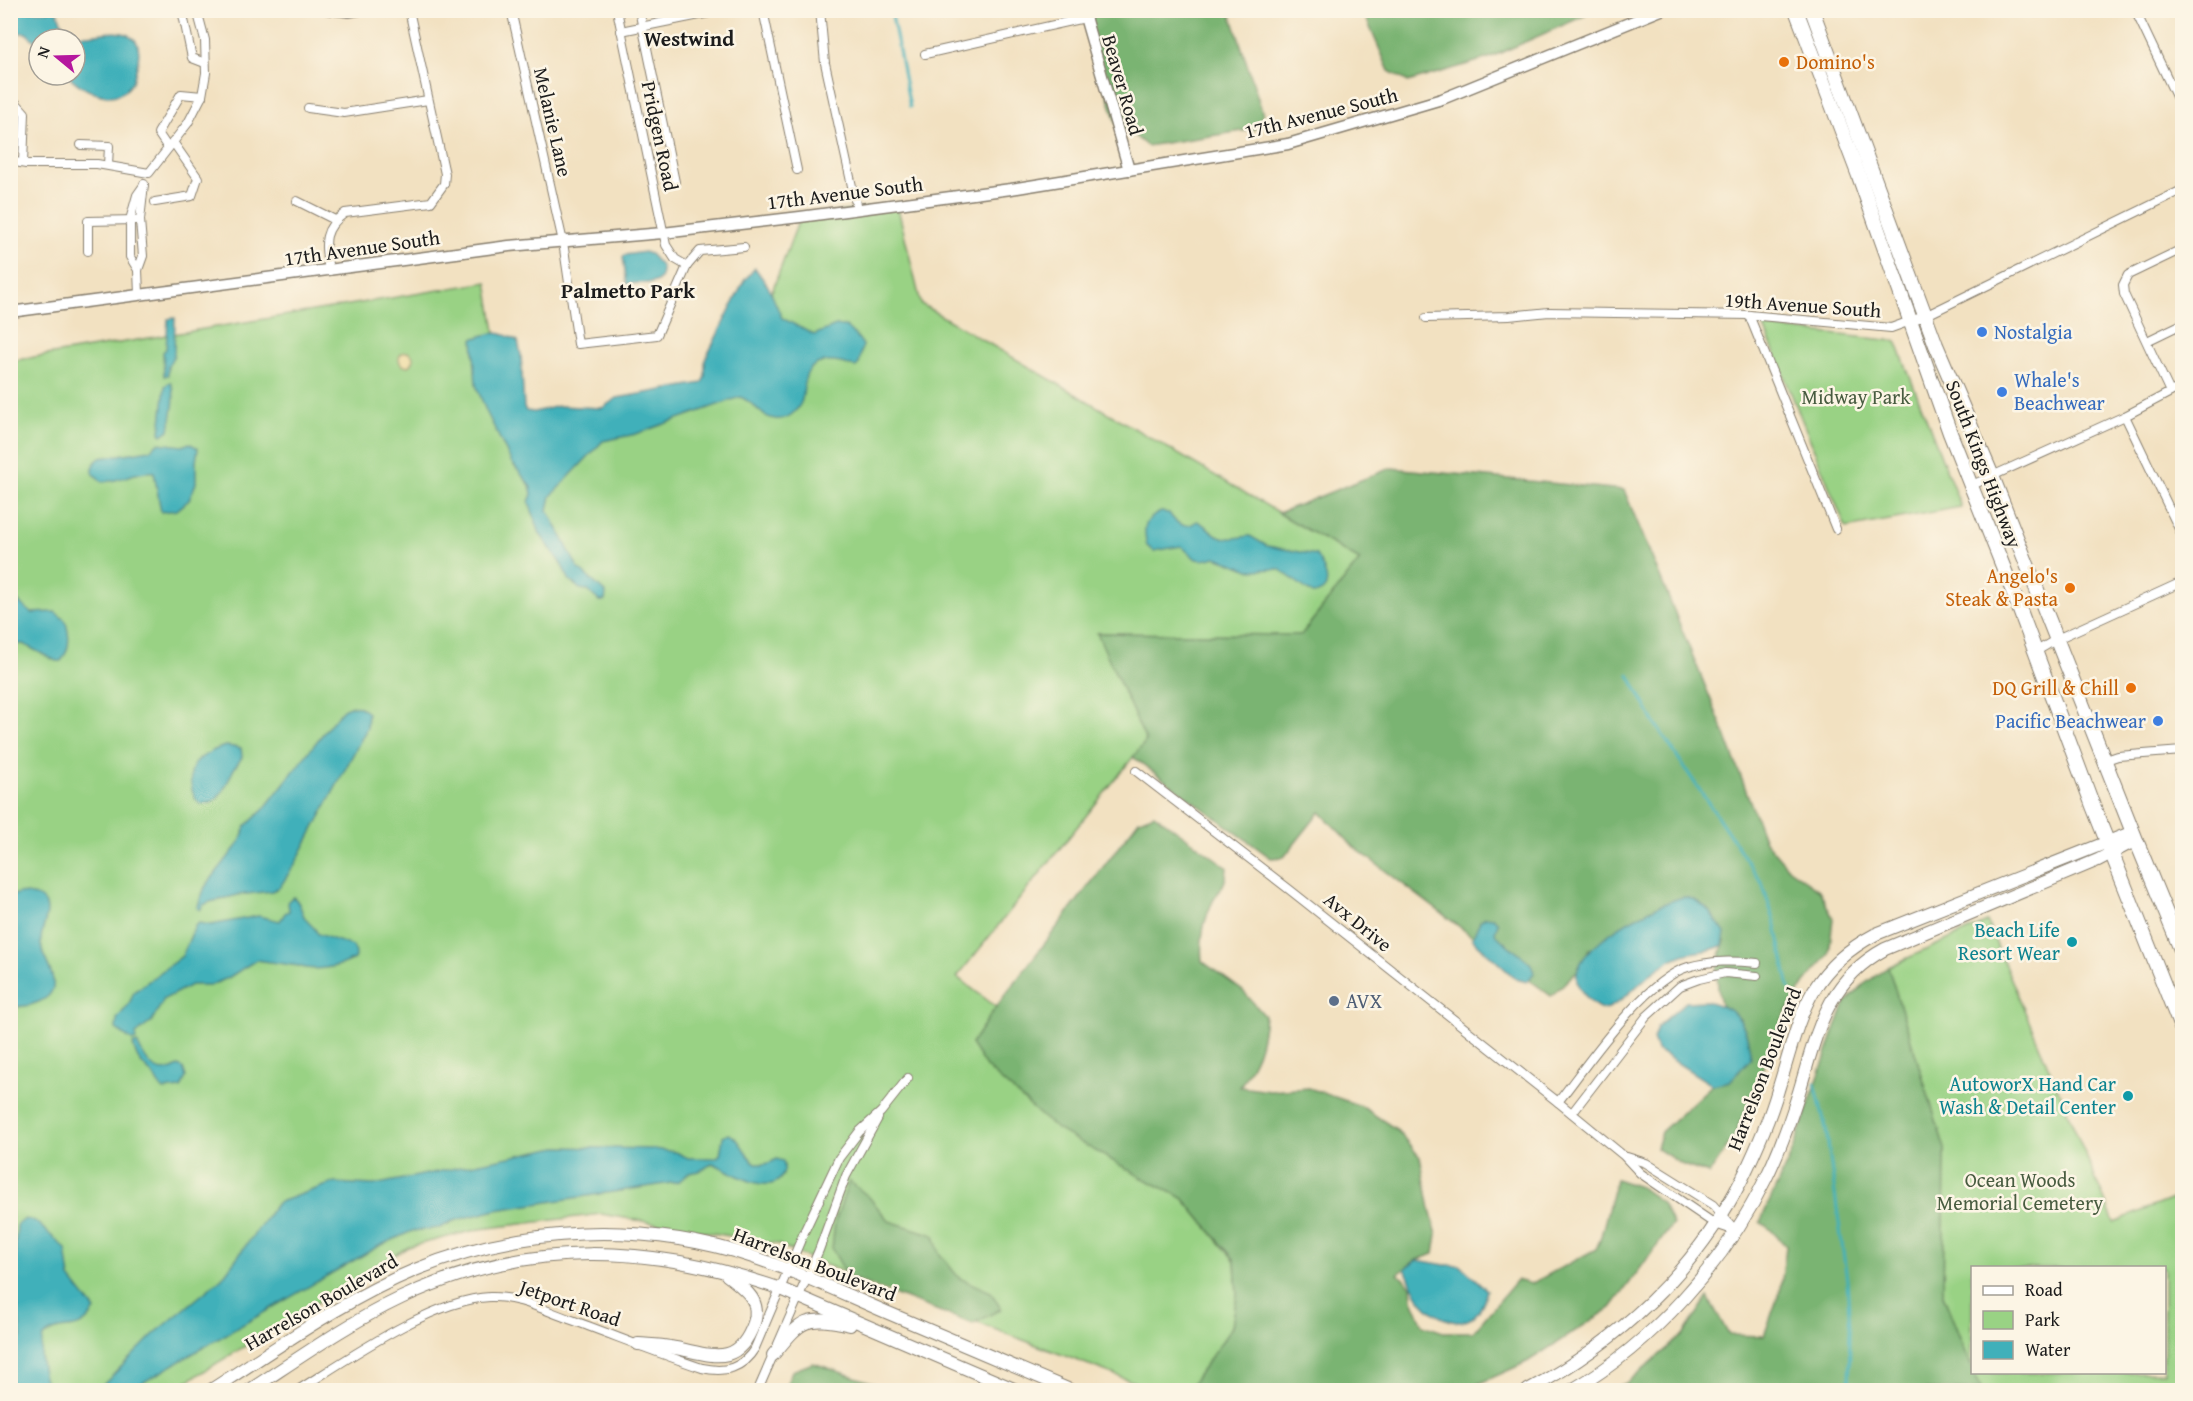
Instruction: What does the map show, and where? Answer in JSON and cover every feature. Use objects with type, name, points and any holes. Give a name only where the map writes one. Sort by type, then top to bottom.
[{"type":"main road","name":"South Kings Highway","points":[[1796,10],[1859,176],[1970,486],[2109,847],[2182,1029]]},
{"type":"main road","name":"South Kings Highway","points":[[1812,10],[1927,315],[1936,345],[1992,476],[2182,952]]},
{"type":"main road","name":"Harrelson Boulevard","points":[[1572,1390],[1617,1360],[1659,1323],[1693,1289],[1736,1231],[1767,1178],[1782,1142],[1822,1016],[1839,988],[1857,968],[1885,949],[2134,836]]},
{"type":"main road","name":"Harrelson Boulevard","points":[[1528,1390],[1581,1360],[1611,1338],[1641,1311],[1678,1273],[1718,1219],[1741,1181],[1768,1121],[1795,1029],[1806,1003],[1818,983],[1835,963],[1856,945],[1876,934],[2109,847]]},
{"type":"main road","name":"Harrelson Boulevard","points":[[211,1390],[371,1290],[415,1270],[447,1258],[509,1242],[579,1234],[628,1234],[659,1237],[724,1249],[789,1270],[1070,1390]]},
{"type":"main road","name":"Harrelson Boulevard","points":[[250,1390],[386,1306],[416,1291],[486,1268],[542,1258],[596,1253],[641,1256],[722,1270],[781,1289],[1016,1390]]},
{"type":"main road","points":[[638,1344],[671,1347],[713,1356],[726,1355],[738,1350],[747,1340],[752,1329],[757,1313],[756,1306],[750,1294],[722,1270]]},
{"type":"main road","points":[[773,1355],[795,1329],[813,1320],[830,1321],[877,1331]]},
{"type":"street","points":[[182,10],[192,58],[205,63]]},
{"type":"street","points":[[138,270],[130,257],[130,220],[137,195],[149,173],[188,123],[202,96],[205,40],[197,10]]},
{"type":"street","points":[[325,10],[349,13],[366,10]]},
{"type":"street","points":[[329,271],[325,245],[327,231],[335,220],[345,213],[431,202],[444,184],[445,174],[409,10]]},
{"type":"street","name":"Melanie Lane","points":[[511,10],[563,242],[578,344],[657,335],[687,266]]},
{"type":"street","name":"Pridgen Road","points":[[617,10],[666,245],[675,259],[687,266]]},
{"type":"street","points":[[639,10],[675,182]]},
{"type":"street","points":[[621,31],[724,10]]},
{"type":"street","points":[[763,10],[797,170]]},
{"type":"street","points":[[820,10],[825,63],[857,209]]},
{"type":"street","name":"17th Avenue South","points":[[10,312],[509,246],[663,233],[1011,189],[1288,144],[1442,99],[1661,10]]},
{"type":"street","points":[[2134,10],[2182,110]]},
{"type":"street","points":[[925,54],[1084,14]]},
{"type":"street","name":"Beaver Road","points":[[1084,14],[1129,170]]},
{"type":"street","points":[[155,202],[192,196],[198,177],[158,133],[181,94],[202,96]]},
{"type":"street","points":[[10,96],[25,113],[23,163]]},
{"type":"street","points":[[308,108],[344,113],[428,100]]},
{"type":"street","points":[[81,145],[109,146],[108,165]]},
{"type":"street","points":[[10,161],[108,165],[149,173]]},
{"type":"street","points":[[139,294],[138,270],[143,256],[140,220],[144,184]]},
{"type":"street","name":"19th Avenue South","points":[[1426,318],[1509,316],[1549,312],[1749,315],[1892,328],[1927,315],[2182,190]]},
{"type":"street","points":[[297,201],[335,220]]},
{"type":"street","points":[[88,251],[88,221],[140,220]]},
{"type":"street","points":[[687,266],[700,251],[744,247]]},
{"type":"street","points":[[2170,392],[2124,294],[2124,281],[2133,272],[2182,249]]},
{"type":"street","points":[[1749,315],[1836,529]]},
{"type":"street","points":[[2147,341],[2182,324]]},
{"type":"street","points":[[1970,486],[2125,416],[2182,386]]},
{"type":"street","points":[[2125,416],[2182,535]]},
{"type":"street","points":[[2035,652],[2057,639],[2182,582]]},
{"type":"street","points":[[2106,760],[2118,756],[2182,751]]},
{"type":"street","name":"Avx Drive","points":[[1136,771],[1572,1113],[1624,1155],[1640,1173],[1736,1231]]},
{"type":"street","points":[[1558,1102],[1631,1010],[1659,982],[1685,967],[1709,962],[1757,963]]},
{"type":"street","points":[[1572,1113],[1644,1020],[1680,986],[1725,973],[1757,976]]},
{"type":"street","points":[[1631,1010],[1644,1020]]},
{"type":"street","points":[[758,1390],[823,1240],[846,1176],[881,1112],[908,1078]]},
{"type":"street","name":"Jetport Road","points":[[298,1390],[381,1339],[436,1311],[465,1300],[477,1299],[505,1298],[524,1302],[702,1368],[731,1370],[744,1363],[751,1354],[839,1158],[859,1131],[881,1112]]},
{"type":"street","points":[[1624,1155],[1646,1163],[1710,1203],[1718,1219]]},
{"type":"green space","points":[[1584,10],[1586,15],[1489,58],[1408,82],[1389,71],[1363,11]]},
{"type":"green space","points":[[1083,11],[1230,11],[1263,114],[1255,129],[1147,146],[1133,135],[1118,130]]},
{"type":"green space","points":[[897,204],[921,304],[1360,560],[1301,635],[1098,633],[1146,741],[957,977],[996,1007],[971,1044],[1141,1177],[1183,1198],[1235,1261],[1237,1295],[1232,1327],[1188,1390],[1155,1390],[828,1266],[777,1244],[601,1214],[480,1229],[408,1247],[173,1390],[11,1390],[11,361],[487,282],[512,436],[733,394],[800,217]]},
{"type":"green space","name":"Midway Park","points":[[1764,327],[1896,341],[1961,507],[1846,528]]},
{"type":"green space","points":[[1391,468],[1624,490],[1723,729],[1765,841],[1789,869],[1819,890],[1833,918],[1829,954],[1805,983],[1785,1014],[1735,1135],[1709,1174],[1683,1165],[1656,1148],[1661,1132],[1712,1085],[1730,1081],[1740,1019],[1721,1005],[1717,972],[1725,941],[1589,949],[1578,970],[1551,996],[1354,847],[1320,812],[1284,857],[1271,858],[1133,757],[1146,741],[1097,633],[1301,635],[1360,560],[1278,513]]},
{"type":"green space","points":[[1154,814],[1227,867],[1225,882],[1213,901],[1205,923],[1201,953],[1202,961],[1243,991],[1265,1016],[1257,1053],[1240,1087],[1270,1091],[1309,1088],[1361,1106],[1396,1129],[1420,1157],[1437,1235],[1434,1254],[1416,1260],[1398,1274],[1411,1286],[1412,1299],[1423,1325],[1443,1332],[1473,1332],[1517,1280],[1531,1284],[1596,1249],[1616,1179],[1640,1187],[1661,1202],[1673,1224],[1611,1308],[1527,1362],[1465,1390],[1188,1390],[1232,1327],[1237,1295],[1235,1260],[1183,1198],[1055,1128],[986,1067],[971,1044],[996,1007],[1139,820]]},
{"type":"green space","name":"Ocean Woods Memorial Cemetery","points":[[1987,922],[2114,1222],[2182,1195],[2182,1390],[1982,1390],[1974,1374],[2166,1374],[2166,1266],[1971,1266],[1971,1365],[1943,1295],[1945,1149],[1888,967]]},
{"type":"green space","points":[[1888,967],[1945,1149],[1943,1295],[1971,1365],[1971,1374],[1974,1374],[1982,1390],[1612,1390],[1626,1383],[1683,1335],[1708,1297],[1729,1335],[1764,1336],[1781,1288],[1786,1246],[1760,1222],[1793,1150],[1845,1004],[1863,985]]},
{"type":"green space","points":[[849,1181],[869,1197],[889,1221],[934,1235],[939,1253],[959,1278],[991,1292],[1001,1309],[973,1324],[848,1277],[832,1249],[835,1222]]},
{"type":"green space","points":[[813,1363],[873,1383],[881,1390],[784,1390],[792,1371]]},
{"type":"sand","points":[[406,352],[411,354],[413,359],[411,364],[406,366],[401,364],[399,359],[401,354]]},
{"type":"water","points":[[10,11],[57,11],[64,27],[27,27],[27,34],[11,32]]},
{"type":"water","points":[[116,32],[132,37],[137,43],[139,54],[133,79],[126,90],[111,96],[84,87],[87,87],[87,35]]},
{"type":"water","points":[[644,252],[650,254],[662,267],[662,274],[656,282],[627,284],[623,257]]},
{"type":"water","points":[[755,268],[768,286],[782,318],[814,335],[836,326],[845,326],[858,338],[863,345],[859,364],[856,367],[828,362],[815,365],[806,376],[800,405],[792,414],[784,418],[770,418],[740,397],[636,434],[603,441],[551,496],[548,510],[578,568],[606,593],[605,601],[599,601],[587,590],[580,589],[570,581],[540,534],[529,502],[532,494],[530,485],[512,463],[486,411],[476,385],[473,339],[496,333],[518,341],[526,411],[534,412],[559,406],[602,408],[617,398],[702,383],[705,376],[705,360],[744,281]]},
{"type":"water","points":[[175,318],[174,355],[168,366],[168,375],[164,376],[163,352],[166,349],[168,319]]},
{"type":"water","points":[[170,382],[174,399],[169,430],[162,435],[160,433],[165,386]]},
{"type":"water","points":[[158,443],[183,446],[189,443],[198,448],[196,483],[189,500],[177,510],[161,512],[154,472],[102,482],[93,473],[94,464],[100,458],[150,450]]},
{"type":"water","points":[[1161,512],[1169,513],[1175,520],[1185,525],[1197,521],[1221,537],[1250,536],[1267,546],[1316,555],[1325,573],[1324,589],[1313,594],[1279,569],[1249,570],[1216,557],[1196,559],[1181,546],[1154,551],[1147,546],[1145,529],[1151,518]]},
{"type":"water","points":[[11,595],[31,613],[55,612],[65,620],[69,641],[67,651],[61,661],[56,661],[23,644],[11,644]]},
{"type":"water","points":[[360,707],[368,713],[367,728],[295,864],[280,887],[272,891],[238,895],[210,902],[203,905],[200,910],[197,908],[205,887],[240,842],[246,826],[264,809],[332,722],[345,708]]},
{"type":"water","points":[[226,746],[241,748],[242,757],[221,794],[213,801],[200,804],[192,790],[193,767],[206,754]]},
{"type":"water","points":[[19,893],[30,894],[43,900],[47,907],[41,945],[52,975],[53,987],[50,994],[39,1002],[11,1007],[11,962],[16,948],[11,934],[11,896]]},
{"type":"water","points":[[293,897],[318,934],[353,946],[356,953],[354,959],[319,969],[256,960],[228,978],[211,985],[191,985],[164,999],[152,1021],[136,1034],[136,1040],[133,1041],[116,1029],[117,1019],[129,1004],[134,992],[182,956],[195,926],[199,923],[211,925],[258,916],[280,921],[289,911],[288,901]]},
{"type":"water","points":[[1683,897],[1697,901],[1712,915],[1725,933],[1723,945],[1715,949],[1683,955],[1671,961],[1610,1007],[1601,1009],[1592,1003],[1583,993],[1577,978],[1581,963],[1593,947],[1631,920],[1651,909]]},
{"type":"water","points":[[1485,917],[1493,918],[1498,923],[1495,932],[1497,936],[1531,964],[1534,973],[1527,982],[1516,979],[1472,939],[1480,921]]},
{"type":"water","points":[[1705,1001],[1727,1008],[1740,1020],[1747,1036],[1751,1058],[1730,1081],[1712,1085],[1657,1050],[1653,1039],[1657,1027],[1686,1002]]},
{"type":"water","points":[[137,1043],[148,1062],[158,1070],[170,1070],[178,1066],[183,1068],[186,1077],[181,1088],[164,1090],[162,1088],[138,1058],[133,1044]]},
{"type":"water","points":[[728,1134],[735,1137],[748,1156],[759,1164],[767,1164],[777,1159],[783,1161],[784,1170],[780,1179],[774,1183],[757,1183],[713,1163],[700,1171],[689,1173],[678,1182],[496,1210],[453,1221],[440,1228],[412,1231],[377,1247],[130,1390],[98,1390],[154,1334],[222,1278],[277,1203],[333,1183],[374,1185],[557,1147],[654,1149],[676,1152],[688,1158],[715,1158],[720,1155],[723,1137]]},
{"type":"water","points":[[25,1219],[35,1221],[66,1249],[70,1278],[95,1310],[82,1324],[58,1329],[43,1337],[42,1364],[49,1390],[11,1390],[11,1343],[18,1341],[21,1337],[15,1253],[17,1225]]},
{"type":"water","points":[[1417,1260],[1460,1265],[1487,1290],[1478,1312],[1472,1318],[1457,1322],[1442,1317],[1428,1308],[1417,1295],[1405,1269]]},
{"type":"waterway","points":[[891,10],[910,107]]},
{"type":"waterway","points":[[1629,675],[1654,722],[1762,883],[1776,926],[1789,988]]},
{"type":"waterway","points":[[1815,1083],[1826,1129],[1847,1280],[1850,1329],[1849,1390]]},
{"type":"place","name":"Domino's","points":[[1784,62]]},
{"type":"place","name":"Nostalgia","points":[[1982,332]]},
{"type":"place","name":"Whale's Beachwear","points":[[2002,392]]},
{"type":"place","name":"Angelo's Steak & Pasta","points":[[2070,588]]},
{"type":"place","name":"DQ Grill & Chill","points":[[2131,688]]},
{"type":"place","name":"Pacific Beachwear","points":[[2158,721]]},
{"type":"place","name":"Beach Life Resort Wear","points":[[2072,942]]},
{"type":"place","name":"AVX","points":[[1334,1001]]},
{"type":"place","name":"AutoworX Hand Car Wash & Detail Center","points":[[2128,1096]]},
{"type":"district","name":"Westwind","points":[[689,39]]},
{"type":"district","name":"Palmetto Park","points":[[628,291]]}]
